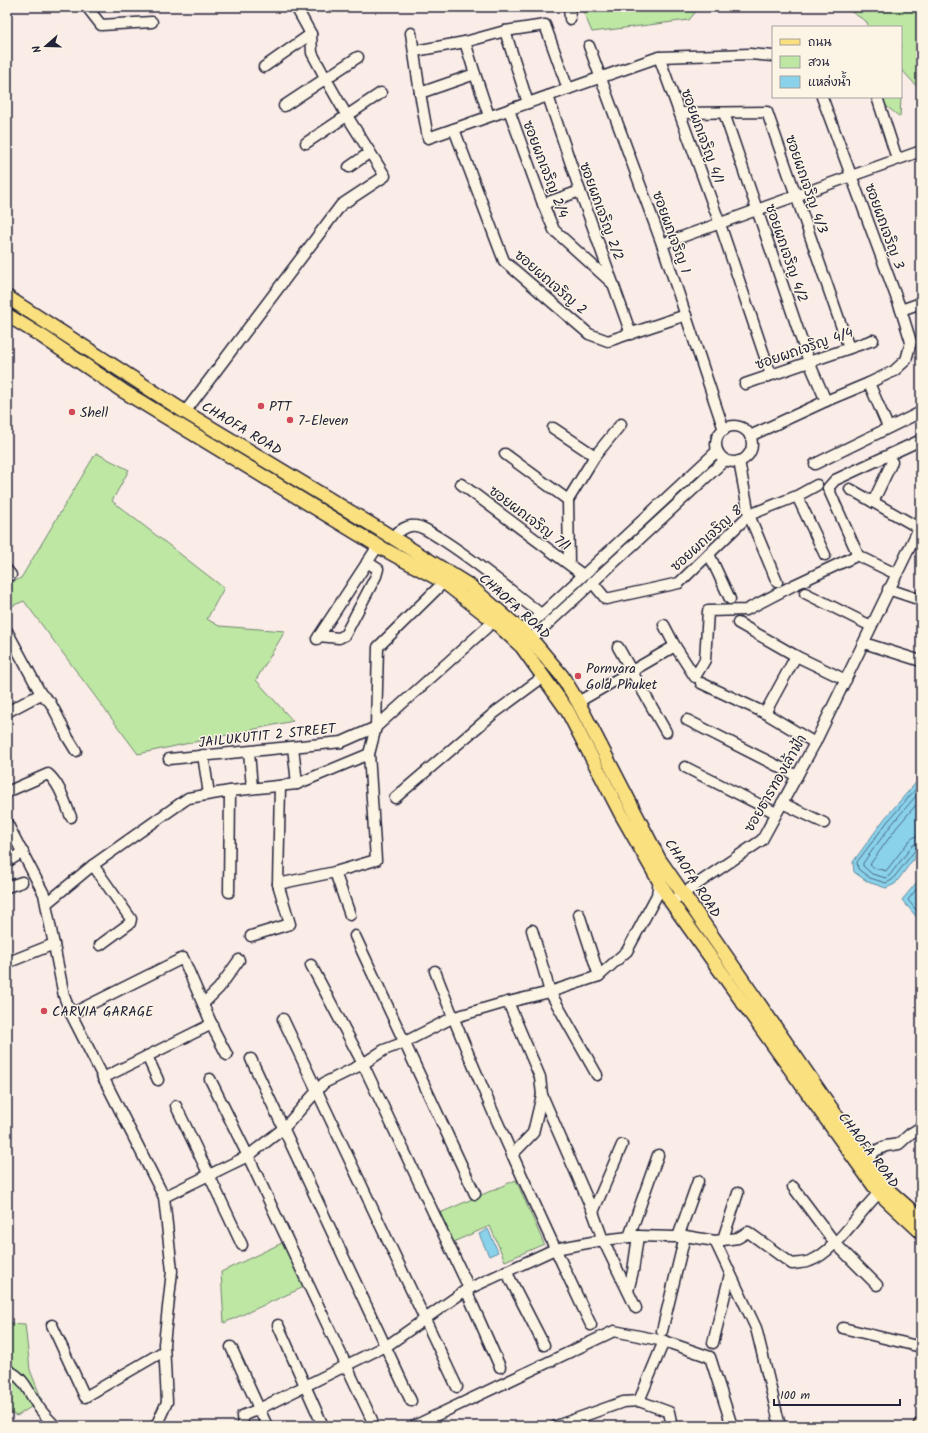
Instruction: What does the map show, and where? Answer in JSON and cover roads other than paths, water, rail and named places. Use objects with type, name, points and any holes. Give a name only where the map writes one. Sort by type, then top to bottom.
[{"type":"main road","name":"CHAOFA ROAD","points":[[7,297],[185,412],[470,586],[522,639],[562,676],[578,702],[659,859],[887,1189],[921,1219]]},
{"type":"main road","name":"CHAOFA ROAD","points":[[7,316],[43,337],[123,391],[378,546],[444,582],[494,621],[522,639],[543,677],[566,710],[621,814],[671,902],[879,1193],[921,1232]]},
{"type":"street","points":[[87,7],[101,25],[152,22]]},
{"type":"street","points":[[185,412],[341,205],[385,176],[347,116],[312,53],[311,34],[296,7]]},
{"type":"street","points":[[569,7],[570,19]]},
{"type":"street","points":[[414,51],[466,42],[505,31],[545,25],[568,89]]},
{"type":"street","points":[[505,31],[528,103]]},
{"type":"street","points":[[411,33],[428,138],[659,57],[750,54],[772,56]]},
{"type":"street","points":[[264,66],[311,34]]},
{"type":"street","points":[[466,42],[474,74],[489,116]]},
{"type":"street","name":"ซอยผถเจริญ 1","points":[[589,46],[662,244],[724,430]]},
{"type":"street","points":[[284,106],[358,57]]},
{"type":"street","name":"ซอยผถเจริญ 4/1","points":[[659,57],[720,224],[772,375]]},
{"type":"street","points":[[420,93],[474,74]]},
{"type":"street","points":[[306,143],[381,93]]},
{"type":"street","name":"ซอยผถเจริญ 2/2","points":[[548,96],[580,191],[632,334]]},
{"type":"street","name":"ซอยผถเจริญ 3","points":[[750,436],[894,371],[906,360],[911,342],[901,310],[822,98]]},
{"type":"street","points":[[877,98],[898,160]]},
{"type":"street","name":"ซอยผถเจริญ 2/4","points":[[509,110],[542,204],[554,230],[614,286]]},
{"type":"street","name":"ซอยผถเจริญ 4/3","points":[[680,113],[767,112],[849,348]]},
{"type":"street","name":"ซอยผถเจริญ 4/2","points":[[724,113],[809,362],[826,401]]},
{"type":"street","name":"ซอยผถเจริญ 2","points":[[454,129],[504,261],[589,334],[608,342],[686,315]]},
{"type":"street","points":[[662,244],[921,151]]},
{"type":"street","points":[[349,167],[370,153]]},
{"type":"street","points":[[542,204],[580,191]]},
{"type":"street","points":[[901,310],[921,303]]},
{"type":"street","name":"ซอยผถเจริญ 4/4","points":[[745,384],[873,340]]},
{"type":"street","points":[[869,383],[888,427]]},
{"type":"street","points":[[815,464],[921,412]]},
{"type":"street","points":[[569,564],[568,500],[595,456],[621,424]]},
{"type":"street","points":[[735,426],[746,431],[750,436],[751,449],[749,454],[744,459],[734,462],[725,460],[717,451],[716,441],[720,433],[724,430],[735,426]]},
{"type":"street","points":[[553,428],[595,456]]},
{"type":"street","points":[[664,625],[675,646],[695,677],[705,660],[708,611],[746,610],[794,585],[858,555],[828,488],[835,480],[921,440]]},
{"type":"street","points":[[522,639],[541,614],[717,451]]},
{"type":"street","points":[[505,454],[568,500]]},
{"type":"street","points":[[522,639],[592,582],[725,460]]},
{"type":"street","points":[[739,461],[749,515],[777,582]]},
{"type":"street","points":[[873,502],[892,462]]},
{"type":"street","name":"ซอยผถเจริญ 7/1","points":[[461,484],[583,575]]},
{"type":"street","name":"ซอยผถเจริญ 8","points":[[592,582],[606,599],[679,583],[749,515],[797,496],[817,485]]},
{"type":"street","points":[[850,489],[920,526]]},
{"type":"street","points":[[797,496],[825,555]]},
{"type":"street","points":[[392,537],[409,526],[416,526],[425,530],[447,543],[541,614]]},
{"type":"street","name":"ซอยธารทองเล้าฟ้า","points":[[671,902],[762,840],[797,776],[846,680],[888,589],[896,574],[917,543],[920,526]]},
{"type":"street","points":[[367,562],[378,569],[376,576],[345,635],[339,638],[318,638],[367,562],[378,546]]},
{"type":"street","points":[[709,554],[730,599]]},
{"type":"street","points":[[861,557],[896,574]]},
{"type":"street","points":[[7,570],[11,575],[7,578]]},
{"type":"street","points":[[278,884],[335,872],[376,860],[369,754],[376,727],[378,647],[444,582]]},
{"type":"street","points":[[888,589],[921,600]]},
{"type":"street","points":[[804,593],[871,626]]},
{"type":"street","name":"JAILUKUTIT 2 STREET","points":[[169,759],[342,742],[376,727],[494,621]]},
{"type":"street","points":[[738,623],[796,656],[846,680]]},
{"type":"street","points":[[7,631],[41,694],[50,702],[76,751]]},
{"type":"street","points":[[864,643],[921,661]]},
{"type":"street","points":[[578,702],[675,646]]},
{"type":"street","points":[[618,647],[666,732]]},
{"type":"street","points":[[765,713],[796,656]]},
{"type":"street","points":[[396,798],[493,714],[543,677]]},
{"type":"street","points":[[701,683],[765,713],[814,742]]},
{"type":"street","points":[[7,712],[41,694]]},
{"type":"street","points":[[687,720],[797,776]]},
{"type":"street","points":[[293,747],[297,784]]},
{"type":"street","points":[[249,752],[252,788]]},
{"type":"street","points":[[47,903],[93,866],[188,798],[252,788],[297,784],[369,754]]},
{"type":"street","points":[[203,755],[209,794]]},
{"type":"street","points":[[685,767],[776,813]]},
{"type":"street","points":[[7,792],[48,774],[58,788],[71,817]]},
{"type":"street","points":[[250,936],[290,924],[278,884],[280,786]]},
{"type":"street","points":[[229,892],[230,791]]},
{"type":"street","points":[[782,803],[824,823]]},
{"type":"street","points":[[7,823],[44,894],[47,903],[64,996],[71,1014],[164,1197],[172,1271],[164,1351],[167,1402],[156,1426]]},
{"type":"street","points":[[7,862],[22,852]]},
{"type":"street","points":[[93,866],[131,919],[130,923],[100,945]]},
{"type":"street","points":[[335,872],[350,915]]},
{"type":"street","points":[[164,1197],[248,1156],[284,1128],[324,1083],[363,1064],[384,1050],[405,1042],[452,1018],[550,992],[598,976],[627,951],[657,895],[659,880]]},
{"type":"street","points":[[7,887],[22,882]]},
{"type":"street","points":[[579,914],[598,976]]},
{"type":"street","points":[[532,930],[550,992],[597,1075]]},
{"type":"street","points":[[356,936],[475,1194]]},
{"type":"street","points":[[8,961],[54,944]]},
{"type":"street","points":[[71,1014],[183,958],[227,1055]]},
{"type":"street","points":[[204,1003],[220,988],[239,960]]},
{"type":"street","points":[[311,965],[363,1064],[467,1289],[500,1367]]},
{"type":"street","points":[[435,971],[452,1018],[555,1250],[591,1325]]},
{"type":"street","points":[[508,1002],[540,1077],[542,1095],[593,1212],[603,1240],[636,1308]]},
{"type":"street","points":[[284,1019],[457,1387]]},
{"type":"street","points":[[103,1078],[212,1024]]},
{"type":"street","points":[[147,1056],[158,1080]]},
{"type":"street","points":[[251,1059],[412,1401]]},
{"type":"street","points":[[210,1079],[248,1156],[372,1420]]},
{"type":"street","points":[[512,1154],[533,1133],[542,1095]]},
{"type":"street","points":[[176,1106],[242,1245]]},
{"type":"street","points":[[868,1161],[875,1150],[886,1146],[899,1144],[921,1127]]},
{"type":"street","points":[[593,1212],[622,1145]]},
{"type":"street","points":[[628,1291],[633,1271],[633,1237],[658,1155]]},
{"type":"street","points":[[639,1401],[663,1336],[682,1236],[698,1181]]},
{"type":"street","points":[[793,1187],[835,1243],[878,1285]]},
{"type":"street","points":[[738,1193],[719,1240],[730,1274],[756,1328],[780,1426]]},
{"type":"street","points":[[243,1426],[242,1416],[386,1346],[467,1289],[555,1250],[603,1240],[633,1237],[682,1236],[719,1240],[738,1238],[748,1232],[792,1264],[811,1261],[835,1243],[879,1193]]},
{"type":"street","points":[[506,1271],[544,1346]]},
{"type":"street","points":[[713,1343],[730,1274]]},
{"type":"street","points":[[52,1325],[85,1397],[164,1351]]},
{"type":"street","points":[[278,1325],[323,1426]]},
{"type":"street","points":[[843,1328],[921,1347]]},
{"type":"street","points":[[414,1426],[614,1331],[663,1336],[710,1357],[732,1426]]},
{"type":"street","points":[[231,1347],[266,1426]]},
{"type":"street","points":[[7,1370],[16,1374],[22,1379],[39,1408],[54,1426]]},
{"type":"street","points":[[556,1426],[623,1402],[639,1401],[669,1412],[672,1426]]},
{"type":"water","points":[[921,777],[921,849],[895,884],[886,888],[868,882],[854,872],[853,862],[885,818]]},
{"type":"water","points":[[921,877],[921,922],[902,900]]},
{"type":"water","points":[[488,1229],[498,1252],[489,1256],[479,1234]]},
{"type":"place","name":"PTT","points":[[261,406]]},
{"type":"place","name":"Shell","points":[[72,412]]},
{"type":"place","name":"7-Eleven","points":[[290,420]]},
{"type":"place","name":"Pornvara Gold Phuket","points":[[578,676]]},
{"type":"place","name":"CARVIA GARAGE","points":[[44,1011]]}]
